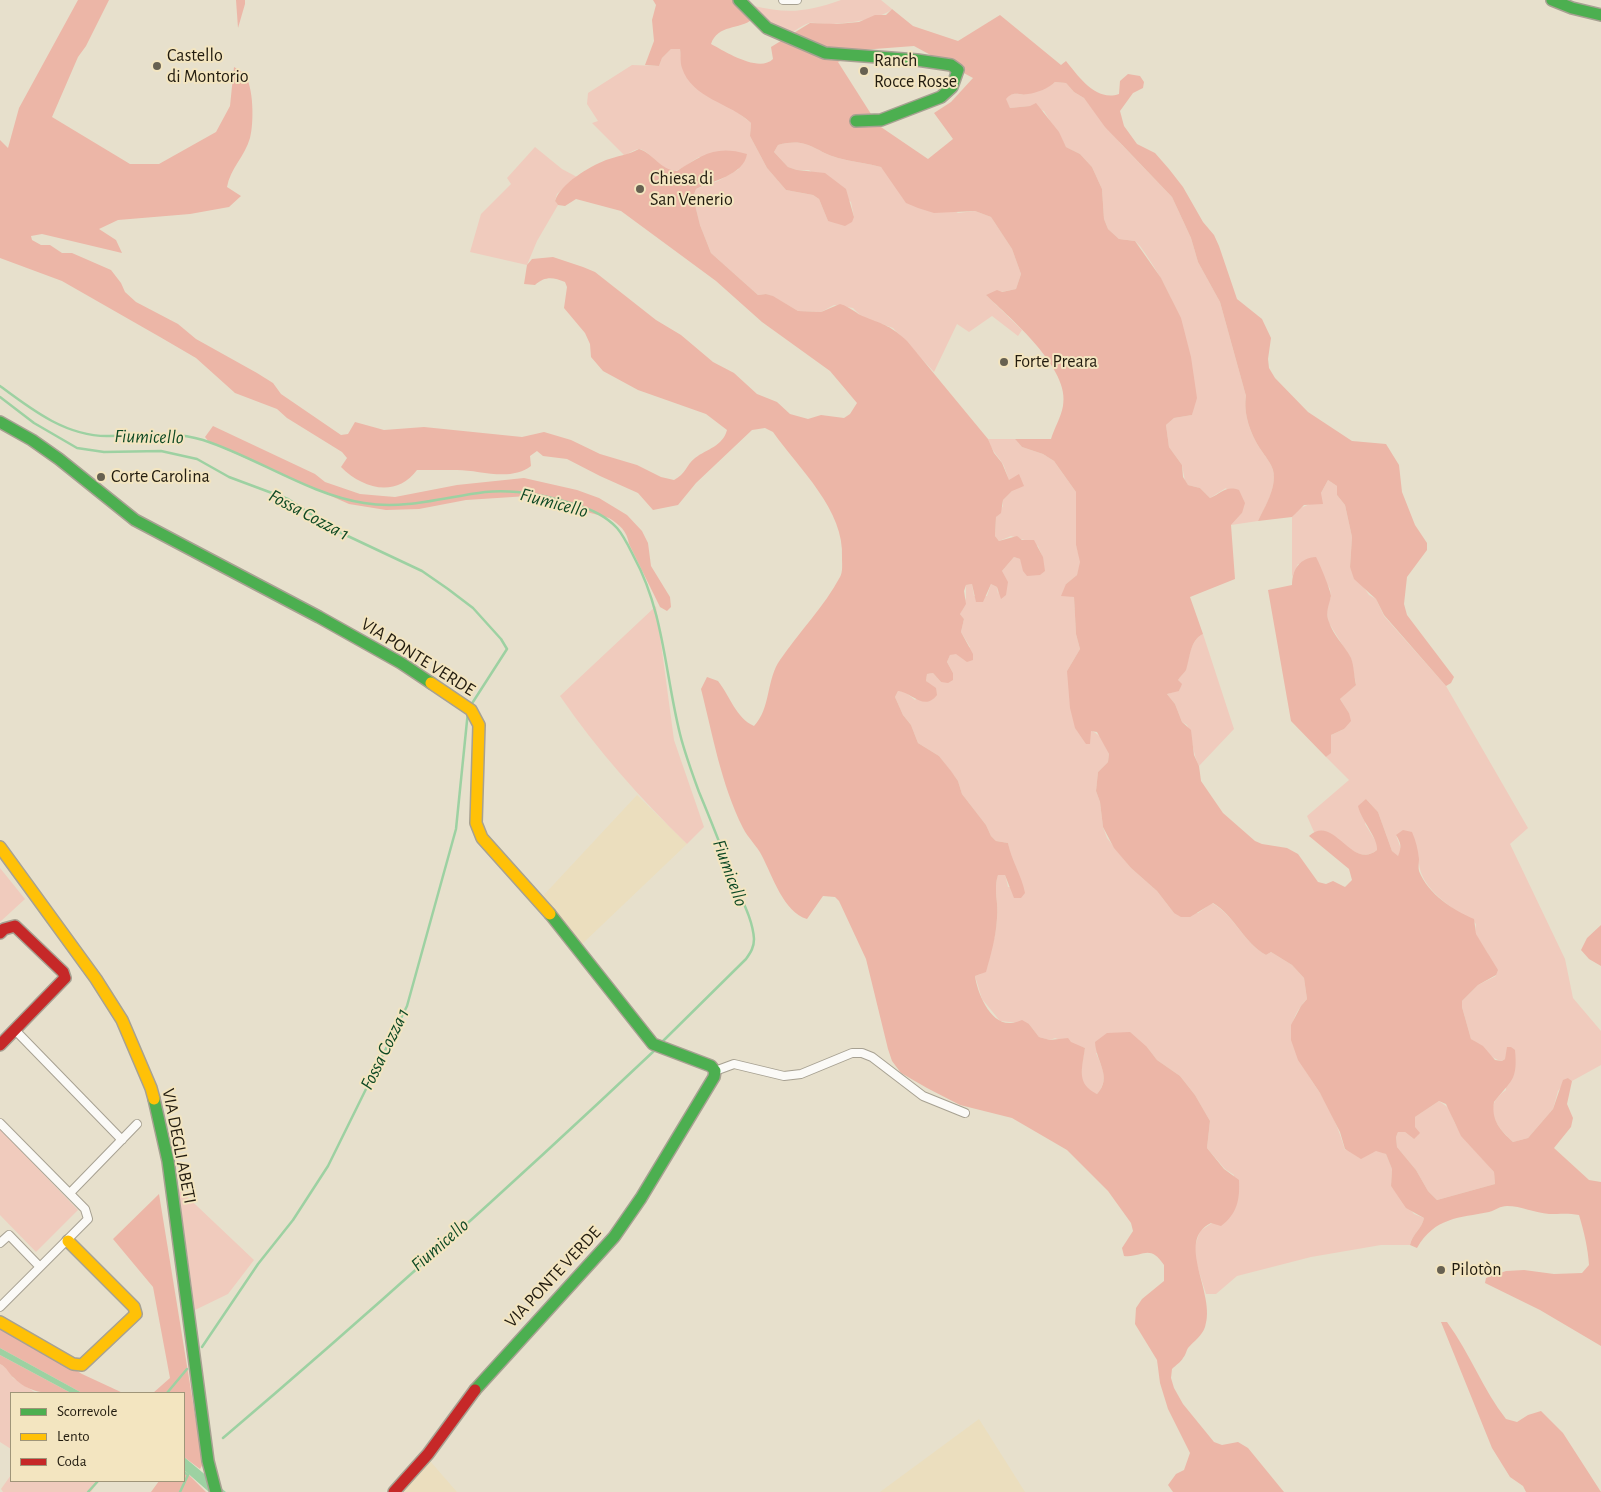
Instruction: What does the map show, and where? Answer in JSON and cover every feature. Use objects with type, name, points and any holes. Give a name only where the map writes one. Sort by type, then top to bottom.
[{"type":"street","points":[[738,0],[767,28],[825,53],[925,61],[951,65],[958,70],[952,87],[941,97],[881,120],[856,121]]},
{"type":"street","points":[[783,0],[797,0]]},
{"type":"street","points":[[1552,0],[1572,8],[1601,15]]},
{"type":"street","name":"VIA PONTE VERDE","points":[[0,422],[32,440],[59,459],[135,520],[320,617],[402,663],[471,710],[479,725],[476,823],[482,838],[570,937],[653,1044],[710,1066],[715,1071],[714,1077],[689,1114],[659,1172],[613,1238],[555,1304],[502,1357],[394,1492]]},
{"type":"street","name":"VIA DEGLI ABETI","points":[[0,847],[70,943],[117,1012],[138,1054],[151,1088],[168,1161],[208,1461],[216,1492]]},
{"type":"street","points":[[0,933],[4,929],[15,926],[63,972],[65,978],[0,1045]]},
{"type":"street","points":[[15,1030],[122,1140]]},
{"type":"street","points":[[715,1071],[734,1064],[784,1076],[802,1074],[852,1053],[862,1053],[872,1057],[923,1096],[965,1112]]},
{"type":"street","points":[[0,1123],[85,1209],[88,1219],[0,1307]]},
{"type":"street","points":[[70,1193],[137,1124]]},
{"type":"street","points":[[0,1243],[9,1235],[40,1267]]},
{"type":"street","points":[[0,1322],[73,1364],[82,1365],[136,1314],[134,1307],[68,1241]]},
{"type":"shaded area","points":[[78,0],[109,0],[86,46],[78,57],[52,117],[130,164],[159,164],[216,132],[230,106],[234,67],[243,73],[247,79],[252,105],[252,124],[248,145],[231,174],[227,187],[241,196],[229,207],[190,214],[118,220],[99,229],[116,240],[122,253],[42,234],[31,236],[32,240],[41,245],[50,245],[62,253],[72,253],[111,270],[125,292],[136,302],[178,324],[196,339],[273,383],[281,394],[341,435],[348,434],[355,422],[384,430],[424,427],[522,437],[544,432],[571,440],[600,454],[637,465],[661,477],[674,480],[678,478],[695,458],[718,444],[727,430],[706,414],[638,390],[603,371],[591,357],[590,344],[585,333],[564,308],[567,287],[565,282],[549,278],[535,285],[524,284],[527,265],[532,259],[553,257],[595,272],[656,320],[681,335],[713,362],[734,373],[757,394],[777,402],[790,414],[808,419],[821,415],[844,418],[850,414],[857,403],[830,371],[762,322],[716,281],[621,211],[576,199],[565,206],[558,205],[555,201],[563,188],[584,171],[606,160],[639,149],[666,168],[677,171],[694,160],[710,153],[736,151],[747,154],[745,161],[740,167],[718,180],[696,189],[693,197],[700,225],[711,253],[758,295],[766,294],[773,296],[798,311],[821,312],[840,304],[862,316],[888,326],[907,341],[988,439],[994,453],[1002,463],[1009,480],[1019,474],[1024,486],[1012,491],[1003,500],[1001,513],[996,517],[995,536],[999,541],[1017,536],[1022,540],[1034,540],[1043,557],[1045,571],[1040,575],[1027,576],[1023,571],[1020,559],[1014,557],[1002,571],[1008,582],[1006,595],[1001,599],[997,587],[991,584],[983,602],[976,602],[972,584],[966,585],[964,591],[966,604],[960,614],[964,619],[961,632],[973,654],[973,660],[967,662],[956,654],[950,655],[947,662],[953,673],[953,680],[948,683],[941,682],[933,673],[927,674],[926,681],[936,688],[937,695],[932,700],[927,702],[918,700],[898,691],[895,697],[903,715],[911,725],[918,743],[939,756],[951,771],[958,781],[962,794],[986,825],[991,836],[996,841],[1008,843],[1011,856],[1024,887],[1025,893],[1021,898],[1014,898],[1005,875],[998,875],[996,886],[996,932],[986,972],[975,976],[986,1006],[997,1019],[1004,1022],[1012,1023],[1022,1020],[1029,1024],[1039,1037],[1050,1040],[1068,1038],[1071,1042],[1085,1048],[1082,1069],[1083,1081],[1090,1090],[1097,1094],[1102,1088],[1104,1075],[1095,1042],[1107,1033],[1130,1032],[1147,1047],[1157,1060],[1180,1076],[1195,1095],[1210,1121],[1207,1148],[1224,1169],[1239,1180],[1238,1200],[1231,1217],[1221,1226],[1211,1223],[1201,1231],[1196,1242],[1196,1255],[1206,1299],[1207,1314],[1205,1327],[1200,1336],[1188,1348],[1185,1356],[1172,1369],[1171,1378],[1183,1404],[1214,1442],[1222,1445],[1238,1442],[1248,1448],[1284,1492],[1173,1492],[1168,1485],[1176,1474],[1184,1470],[1190,1453],[1168,1409],[1160,1383],[1157,1360],[1135,1324],[1136,1308],[1142,1299],[1164,1281],[1164,1265],[1159,1258],[1150,1253],[1124,1256],[1122,1248],[1133,1231],[1131,1223],[1108,1191],[1067,1150],[1012,1118],[960,1105],[901,1073],[892,1061],[888,1049],[866,959],[839,901],[835,897],[823,896],[807,919],[799,915],[785,901],[760,852],[743,828],[723,777],[701,689],[707,677],[718,681],[742,718],[754,726],[763,711],[772,676],[780,660],[827,599],[842,570],[841,540],[836,523],[828,507],[807,475],[773,432],[765,428],[752,430],[696,483],[678,505],[653,510],[638,493],[567,459],[543,456],[537,451],[530,456],[531,466],[523,471],[514,473],[495,474],[466,470],[417,470],[409,479],[390,487],[369,485],[359,481],[341,467],[347,458],[342,452],[287,418],[277,409],[235,393],[196,358],[62,281],[0,258],[0,140],[8,148],[19,108]]},
{"type":"shaded area","points":[[236,0],[245,0],[238,28]]},
{"type":"shaded area","points":[[653,0],[741,0],[754,6],[753,19],[724,30],[714,38],[711,44],[751,63],[767,63],[773,59],[771,47],[810,23],[837,24],[859,22],[875,15],[886,15],[892,9],[913,26],[958,41],[1000,15],[1061,65],[1066,61],[1082,81],[1103,94],[1111,96],[1119,94],[1120,81],[1128,74],[1140,76],[1144,82],[1143,88],[1133,93],[1120,111],[1124,126],[1137,144],[1155,153],[1169,169],[1183,187],[1203,222],[1214,235],[1237,299],[1262,319],[1271,338],[1268,359],[1269,368],[1275,378],[1308,412],[1352,441],[1386,444],[1399,465],[1402,492],[1415,525],[1427,543],[1427,550],[1407,577],[1404,604],[1407,615],[1454,677],[1451,683],[1446,686],[1384,615],[1376,599],[1354,579],[1350,567],[1352,537],[1345,505],[1337,495],[1337,486],[1328,480],[1321,493],[1323,504],[1304,505],[1292,517],[1258,521],[1272,490],[1273,470],[1251,431],[1245,403],[1246,396],[1220,302],[1198,262],[1191,238],[1172,197],[1105,127],[1084,98],[1074,92],[1066,83],[1055,82],[1039,91],[1014,94],[1006,99],[1010,108],[1030,106],[1036,103],[1059,132],[1066,147],[1080,154],[1092,167],[1102,189],[1104,219],[1108,229],[1119,239],[1135,241],[1161,278],[1181,318],[1191,357],[1197,398],[1192,415],[1174,418],[1166,425],[1169,447],[1182,465],[1183,477],[1188,485],[1200,488],[1210,498],[1227,489],[1239,490],[1245,503],[1242,513],[1231,525],[1235,579],[1190,597],[1203,634],[1195,640],[1186,670],[1178,680],[1182,684],[1179,691],[1167,694],[1175,704],[1182,722],[1191,730],[1194,755],[1199,766],[1201,781],[1223,813],[1255,841],[1287,848],[1298,854],[1318,882],[1326,884],[1333,881],[1345,887],[1352,880],[1349,869],[1309,836],[1318,831],[1327,831],[1359,853],[1368,854],[1377,850],[1375,840],[1358,806],[1366,799],[1378,812],[1392,851],[1398,856],[1400,845],[1396,835],[1403,830],[1412,832],[1418,852],[1419,871],[1428,887],[1450,906],[1474,919],[1476,934],[1498,970],[1496,975],[1478,985],[1462,1001],[1471,1039],[1483,1046],[1495,1060],[1502,1061],[1505,1059],[1507,1047],[1515,1050],[1516,1060],[1512,1079],[1494,1102],[1493,1108],[1497,1124],[1513,1142],[1528,1138],[1553,1109],[1563,1080],[1568,1078],[1572,1081],[1567,1104],[1573,1118],[1571,1127],[1554,1148],[1589,1180],[1601,1182],[1601,1346],[1540,1310],[1485,1283],[1486,1278],[1506,1271],[1524,1270],[1554,1274],[1582,1273],[1589,1265],[1586,1240],[1579,1215],[1549,1214],[1505,1206],[1489,1212],[1448,1221],[1432,1230],[1417,1248],[1410,1245],[1424,1218],[1406,1208],[1391,1186],[1392,1169],[1386,1154],[1376,1151],[1361,1159],[1345,1149],[1340,1132],[1320,1093],[1298,1060],[1291,1040],[1291,1025],[1307,999],[1304,978],[1292,965],[1271,952],[1266,955],[1258,950],[1227,914],[1213,903],[1190,917],[1181,917],[1174,913],[1157,891],[1131,868],[1114,848],[1103,827],[1100,802],[1096,791],[1098,772],[1108,762],[1109,754],[1097,732],[1091,731],[1090,744],[1086,744],[1075,728],[1070,708],[1067,671],[1080,649],[1076,634],[1074,597],[1061,596],[1066,584],[1077,575],[1080,562],[1076,545],[1076,492],[1054,461],[1043,454],[1022,447],[1015,439],[1051,439],[1062,410],[1063,392],[1058,376],[1036,345],[986,295],[997,290],[1002,292],[1016,289],[1021,274],[1012,249],[991,217],[975,211],[934,213],[918,208],[906,203],[881,167],[838,158],[804,144],[788,143],[778,145],[774,152],[788,167],[797,170],[825,173],[846,189],[854,217],[852,222],[845,226],[828,221],[819,199],[813,195],[786,190],[767,168],[750,136],[751,123],[743,116],[713,100],[694,87],[682,68],[680,49],[671,49],[662,58],[659,66],[645,65],[654,41],[652,20],[656,5]],"holes":[[[914,46],[973,78],[951,102],[934,113],[953,139],[928,159],[878,125],[838,62],[861,50]],[[1439,1101],[1446,1104],[1461,1136],[1494,1172],[1495,1184],[1437,1200],[1428,1191],[1416,1170],[1397,1147],[1396,1137],[1398,1132],[1405,1132],[1414,1139],[1420,1133],[1415,1127],[1415,1117]]]},
{"type":"shaded area","points":[[841,0],[881,0],[892,9],[880,16],[853,22],[809,23],[779,41],[753,19],[754,6],[787,11],[818,7]]},
{"type":"shaded area","points":[[671,49],[680,49],[682,68],[751,123],[750,136],[767,168],[786,190],[813,195],[819,199],[828,221],[854,217],[851,202],[809,170],[797,170],[788,167],[774,152],[778,145],[788,143],[804,144],[838,158],[881,167],[886,172],[958,213],[975,211],[991,217],[1012,249],[1021,274],[1016,289],[986,295],[1022,330],[1018,336],[992,316],[969,332],[957,324],[934,372],[893,328],[862,317],[853,308],[834,305],[821,312],[798,311],[772,296],[766,294],[758,295],[711,253],[700,225],[693,197],[696,189],[718,181],[739,169],[699,157],[678,170],[672,171],[661,166],[643,150],[638,149],[624,155],[592,123],[598,121],[587,104],[588,93],[632,65],[659,66],[662,58]]},
{"type":"shaded area","points":[[1055,82],[1066,83],[1074,92],[1084,98],[1121,144],[1172,197],[1191,238],[1198,262],[1220,302],[1246,396],[1247,417],[1251,431],[1273,470],[1272,490],[1258,521],[1231,525],[1242,513],[1226,488],[1210,498],[1200,488],[1188,485],[1185,481],[1182,465],[1169,447],[1166,425],[1174,418],[1192,415],[1194,405],[1193,381],[1187,344],[1169,294],[1140,246],[1135,241],[1119,239],[1108,229],[1104,219],[1102,189],[1092,167],[1080,154],[1066,147],[1044,111],[1030,106],[1010,108],[1005,99],[1012,94],[1032,93],[1041,90]]},
{"type":"shaded area","points":[[535,147],[562,169],[577,177],[557,194],[555,201],[558,205],[537,241],[527,265],[470,252],[481,214],[511,184],[507,178]]},
{"type":"shaded area","points":[[213,426],[315,474],[325,482],[360,494],[395,497],[457,485],[524,478],[577,490],[599,498],[627,515],[642,531],[648,543],[651,566],[670,597],[671,607],[667,611],[660,607],[625,532],[609,518],[528,496],[466,500],[419,509],[386,510],[349,504],[209,442],[205,437]]},
{"type":"shaded area","points":[[988,439],[1015,439],[1022,447],[1043,454],[1054,461],[1076,492],[1076,545],[1081,562],[1077,575],[1066,584],[1070,596],[1074,597],[1076,634],[1080,649],[1067,671],[1091,730],[1101,737],[1109,754],[1108,762],[1098,772],[1096,791],[1107,838],[1131,868],[1157,891],[1174,913],[1198,913],[1212,903],[1227,914],[1258,950],[1266,955],[1271,952],[1292,965],[1304,978],[1307,999],[1298,1011],[1293,1023],[1294,1047],[1305,1070],[1331,1113],[1345,1150],[1380,1151],[1386,1154],[1392,1169],[1391,1186],[1414,1214],[1424,1218],[1410,1245],[1381,1245],[1311,1257],[1237,1276],[1216,1294],[1206,1294],[1195,1259],[1195,1246],[1200,1231],[1212,1223],[1234,1175],[1225,1169],[1207,1148],[1210,1121],[1195,1095],[1180,1076],[1157,1060],[1147,1047],[1096,1053],[1103,1069],[1104,1079],[1101,1089],[1097,1094],[1090,1091],[1086,1089],[1082,1081],[1085,1048],[1055,1038],[1050,1040],[1039,1037],[1029,1024],[1000,1021],[982,999],[975,976],[981,974],[994,939],[998,875],[1005,874],[1008,887],[1023,887],[1010,856],[1008,843],[996,841],[991,836],[986,825],[962,794],[958,781],[939,756],[918,743],[911,725],[903,715],[895,697],[898,691],[905,692],[915,700],[930,685],[926,681],[927,674],[933,673],[941,682],[953,673],[947,662],[950,655],[970,647],[961,632],[964,619],[960,614],[966,598],[966,585],[972,584],[974,596],[987,596],[991,584],[997,587],[998,594],[1002,571],[1014,557],[1020,559],[1023,565],[1043,558],[1038,546],[1028,541],[1011,536],[999,541],[995,536],[996,517],[1003,506],[1003,500],[1012,491],[1003,464],[992,449]]},
{"type":"shaded area","points":[[1328,480],[1337,486],[1337,495],[1345,505],[1352,537],[1350,567],[1369,595],[1376,599],[1384,616],[1446,686],[1528,828],[1510,844],[1565,959],[1573,998],[1601,1031],[1601,1065],[1572,1081],[1568,1078],[1558,1091],[1553,1109],[1528,1138],[1513,1142],[1497,1123],[1493,1110],[1498,1096],[1506,1090],[1505,1054],[1505,1059],[1502,1061],[1498,1060],[1471,1039],[1462,1007],[1462,1001],[1478,985],[1496,976],[1487,952],[1475,934],[1476,924],[1431,889],[1422,875],[1419,860],[1396,835],[1401,849],[1398,857],[1392,851],[1378,812],[1366,799],[1365,824],[1378,845],[1377,850],[1369,854],[1361,854],[1354,851],[1323,832],[1314,832],[1307,816],[1349,780],[1326,757],[1331,752],[1331,735],[1344,729],[1349,713],[1340,699],[1356,684],[1351,659],[1329,623],[1326,608],[1331,597],[1330,589],[1323,577],[1298,564],[1292,577],[1292,517],[1298,509],[1310,504],[1321,493]]},
{"type":"shaded area","points":[[1316,557],[1325,576],[1331,596],[1327,612],[1329,622],[1351,658],[1356,685],[1340,699],[1349,713],[1351,721],[1344,729],[1331,735],[1331,753],[1326,757],[1291,721],[1268,590],[1292,585],[1295,569],[1298,565],[1310,558]]},
{"type":"shaded area","points":[[656,606],[674,740],[704,827],[687,844],[620,773],[560,696]]},
{"type":"shaded area","points":[[1203,634],[1234,729],[1199,766],[1187,725],[1182,722],[1175,704],[1167,694],[1180,690],[1178,680],[1185,670],[1195,640]]},
{"type":"shaded area","points":[[637,795],[687,844],[580,946],[541,898]]},
{"type":"shaded area","points":[[0,868],[25,899],[0,922]]},
{"type":"shaded area","points":[[1601,925],[1601,966],[1589,959],[1581,950],[1587,938]]},
{"type":"shaded area","points":[[1439,1101],[1450,1109],[1462,1135],[1494,1172],[1495,1184],[1437,1200],[1428,1191],[1416,1170],[1397,1147],[1396,1137],[1398,1132],[1405,1132],[1414,1139],[1415,1117]]},
{"type":"shaded area","points":[[0,1129],[78,1210],[36,1252],[0,1215]]},
{"type":"shaded area","points":[[178,1188],[254,1260],[228,1294],[195,1310]]},
{"type":"shaded area","points":[[159,1194],[203,1464],[200,1469],[185,1458],[185,1392],[154,1392],[170,1378],[153,1287],[113,1239]]},
{"type":"shaded area","points":[[1441,1322],[1447,1322],[1463,1346],[1490,1396],[1506,1419],[1517,1422],[1528,1415],[1541,1411],[1563,1433],[1601,1492],[1526,1492],[1523,1486],[1510,1477],[1492,1448]]},
{"type":"shaded area","points":[[0,1323],[82,1374],[121,1392],[80,1392],[0,1348]]},
{"type":"shaded area","points":[[0,1348],[80,1392],[69,1392],[0,1355]]},
{"type":"shaded area","points":[[0,1355],[69,1392],[41,1392],[27,1388],[20,1384],[0,1364]]},
{"type":"shaded area","points":[[0,1364],[8,1369],[13,1378],[34,1392],[10,1392],[10,1448],[0,1442]]},
{"type":"shaded area","points":[[979,1419],[1025,1492],[880,1492]]},
{"type":"shaded area","points":[[185,1458],[226,1492],[209,1492],[185,1471]]},
{"type":"shaded area","points":[[430,1461],[457,1492],[401,1492],[412,1481]]},
{"type":"shaded area","points":[[185,1471],[206,1492],[151,1492],[158,1482],[185,1482]]},
{"type":"shaded area","points":[[10,1476],[10,1482],[98,1482],[91,1492],[3,1492],[1,1489]]},
{"type":"waterway","name":"Fiumicello","points":[[0,386],[37,413],[64,427],[79,432],[109,436],[168,434],[203,440],[223,447],[303,484],[344,499],[379,505],[395,505],[496,491],[530,493],[585,508],[613,524],[624,538],[634,557],[652,599],[684,749],[699,792],[752,925],[754,939],[752,949],[746,959],[663,1041]]},
{"type":"waterway","name":"Fossa Cozza 1","points":[[0,397],[34,423],[77,448],[104,452],[161,451],[197,459],[229,477],[288,499],[335,530],[422,571],[473,608],[501,639],[507,649],[471,705]]},
{"type":"waterway","name":"Fossa Cozza 1","points":[[202,1347],[258,1264],[293,1220],[328,1166],[407,1006],[456,829],[468,711]]},
{"type":"waterway","name":"Fiumicello","points":[[223,1438],[441,1247],[655,1050]]},
{"type":"waterway","name":"Fossa Cozza 1","points":[[168,1392],[187,1369]]},
{"type":"waterway","name":"Fiumicello","points":[[185,1473],[188,1475],[185,1481]]},
{"type":"waterway","name":"Fossa Cozza 1","points":[[88,1492],[97,1482]]},
{"type":"waterway","name":"Fiumicello","points":[[180,1492],[185,1482]]},
{"type":"traffic: fast","points":[[739,0],[767,28],[825,53],[917,60],[951,65],[958,70],[952,87],[941,97],[881,120],[856,121]]},
{"type":"traffic: fast","points":[[1552,0],[1572,8],[1601,15]]},
{"type":"traffic: fast","points":[[0,422],[32,440],[59,459],[135,520],[319,617],[401,663],[431,683]]},
{"type":"traffic: fast","points":[[475,1390],[614,1237],[641,1198],[714,1077],[715,1071],[711,1066],[653,1044],[550,914]]},
{"type":"traffic: fast","points":[[154,1099],[168,1161],[208,1461],[216,1492]]},
{"type":"traffic: slow","points":[[431,683],[471,710],[479,725],[476,823],[482,838],[550,914]]},
{"type":"traffic: slow","points":[[0,847],[96,979],[122,1020],[154,1099]]},
{"type":"traffic: slow","points":[[0,1322],[73,1364],[82,1365],[136,1314],[134,1307],[68,1241]]},
{"type":"traffic: jam","points":[[0,933],[4,929],[15,926],[63,972],[65,978],[0,1045]]},
{"type":"traffic: jam","points":[[394,1492],[428,1454],[475,1390]]},
{"type":"place","name":"Castello di Montorio","points":[[157,66]]},
{"type":"place","name":"Ranch Rocce Rosse","points":[[864,71]]},
{"type":"place","name":"Chiesa di San Venerio","points":[[640,189]]},
{"type":"place","name":"Forte Preara","points":[[1004,362]]},
{"type":"place","name":"Corte Carolina","points":[[101,477]]},
{"type":"place","name":"Pilotòn","points":[[1441,1270]]}]
